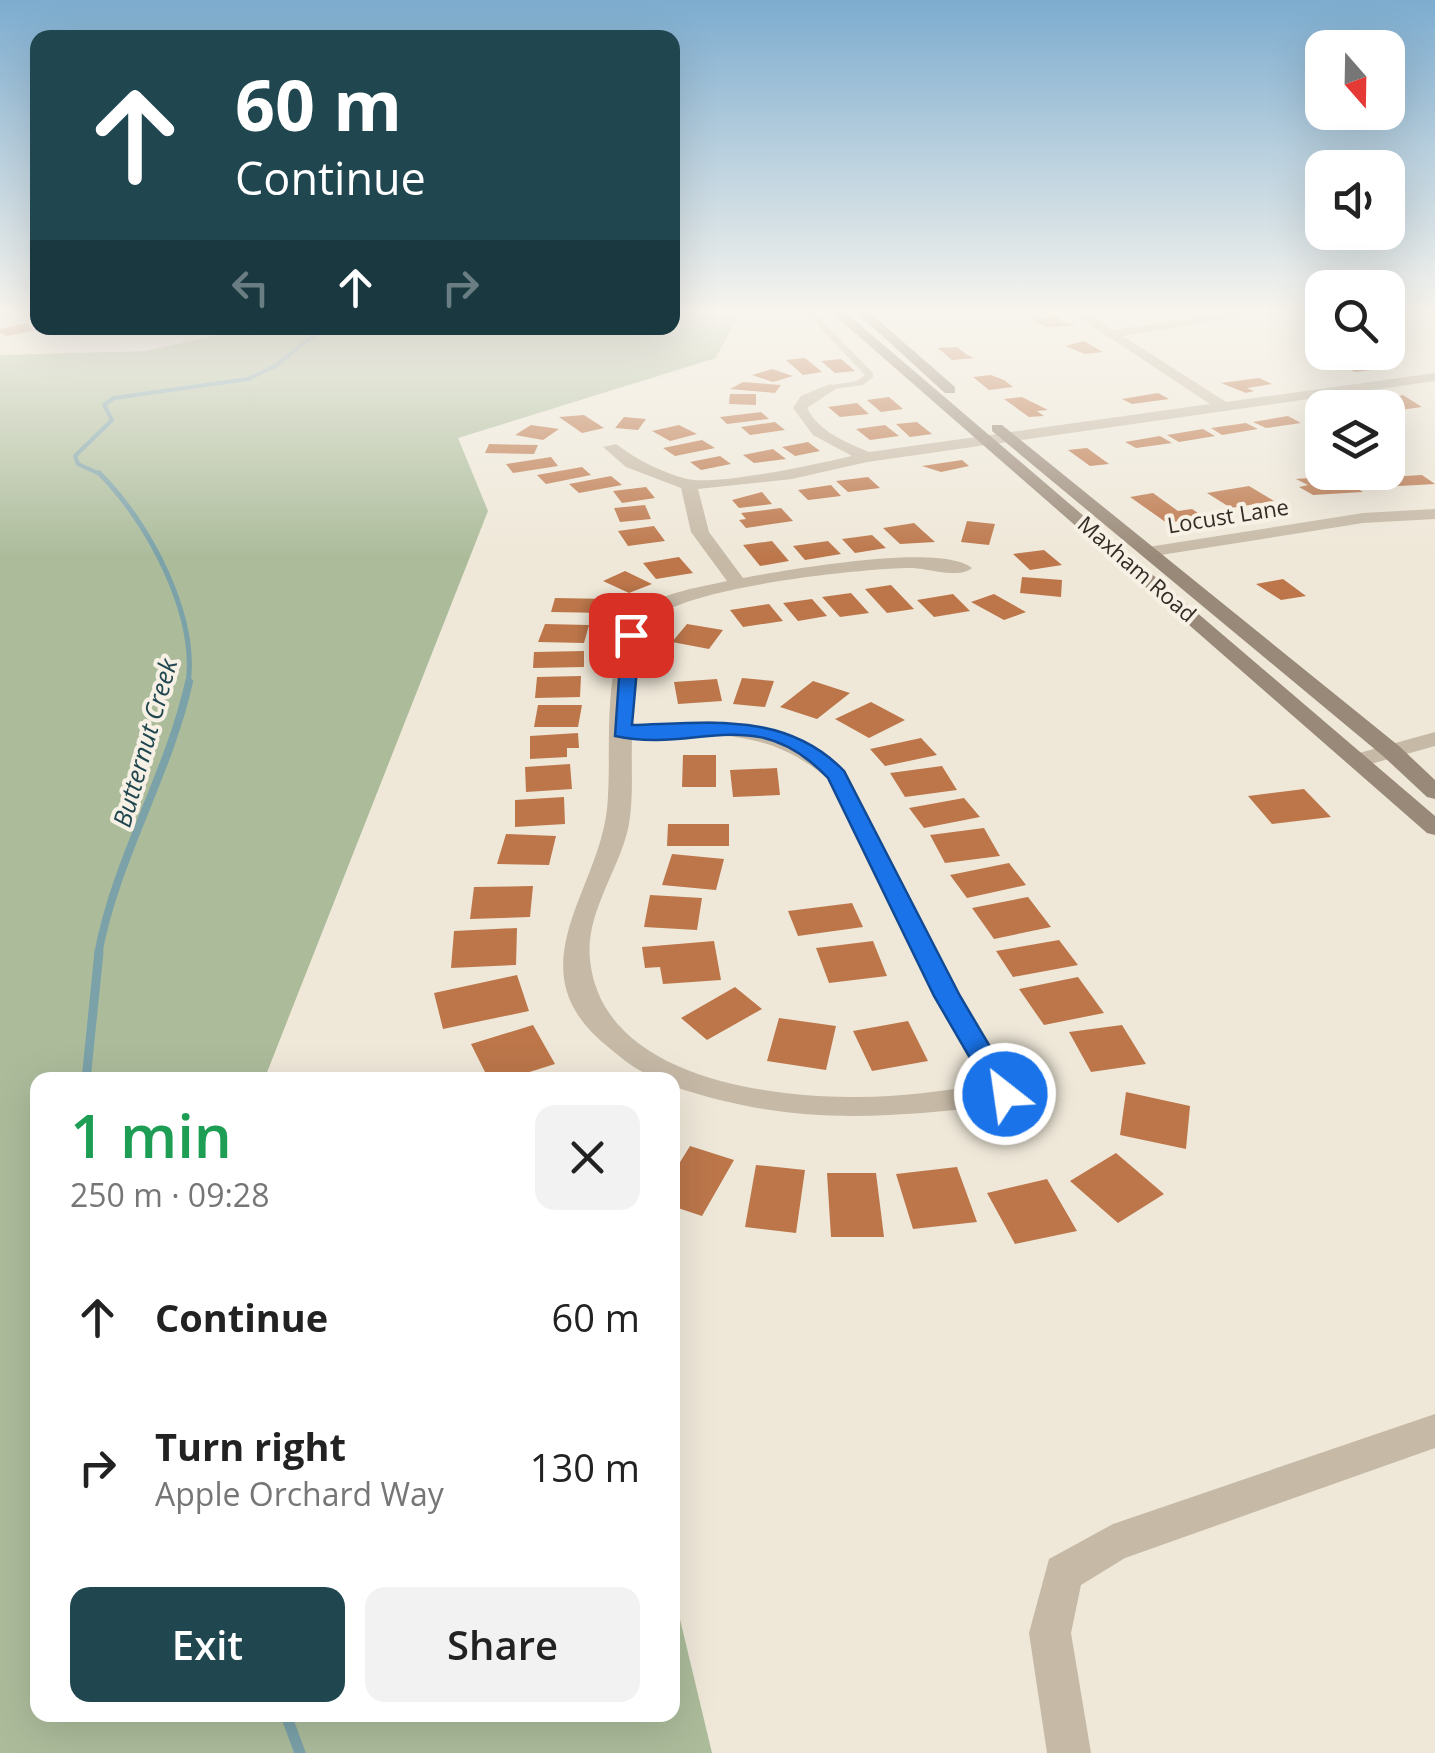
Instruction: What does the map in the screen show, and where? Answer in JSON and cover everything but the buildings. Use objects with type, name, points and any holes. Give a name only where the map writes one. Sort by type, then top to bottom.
[{"type":"main road","name":"Maxham Road","points":[[932,394],[1435,828]]},
{"type":"main road","name":"Maxham Road","points":[[958,394],[1391,751],[1435,792]]},
{"type":"street","points":[[816,394],[806,398],[800,408],[802,416],[824,435],[867,457]]},
{"type":"street","points":[[1203,394],[1224,407]]},
{"type":"street","points":[[611,448],[632,464],[689,485],[792,474],[867,457],[1320,394]]},
{"type":"street","points":[[689,485],[700,532],[739,586]]},
{"type":"street","name":"Locust Lane","points":[[1148,552],[1364,518],[1435,514]]},
{"type":"street","points":[[672,1072],[604,1032],[579,992],[578,924],[612,852],[619,813],[631,635],[638,623],[668,602],[739,586],[911,563],[963,568]]},
{"type":"street","points":[[622,732],[745,728],[789,739],[816,753],[837,775],[947,996],[1005,1094],[849,1108],[742,1099],[680,1075]]},
{"type":"street","points":[[1360,760],[1435,739]]},
{"type":"street","points":[[1068,1753],[1050,1633],[1063,1573],[1113,1543],[1435,1431]]},
{"type":"green space","points":[[0,394],[601,394],[458,438],[488,511],[267,1072],[30,1072],[30,1722],[680,1722],[680,1619],[712,1753],[0,1753]]},
{"type":"waterway","name":"Butternut Creek","points":[[100,474],[78,464],[75,456],[112,420],[104,405],[114,398],[144,394]]},
{"type":"waterway","name":"Butternut Creek","points":[[100,474],[135,517],[166,571],[185,629],[188,684]]},
{"type":"waterway","name":"Butternut Creek","points":[[98,955],[116,885],[168,751],[189,682]]},
{"type":"waterway","name":"Butternut Creek","points":[[87,1072],[99,952]]},
{"type":"waterway","name":"Butternut Creek","points":[[289,1722],[300,1753]]},
{"type":"route","points":[[631,635],[622,732],[745,728],[789,739],[816,753],[837,775],[947,996],[1005,1094]]}]
